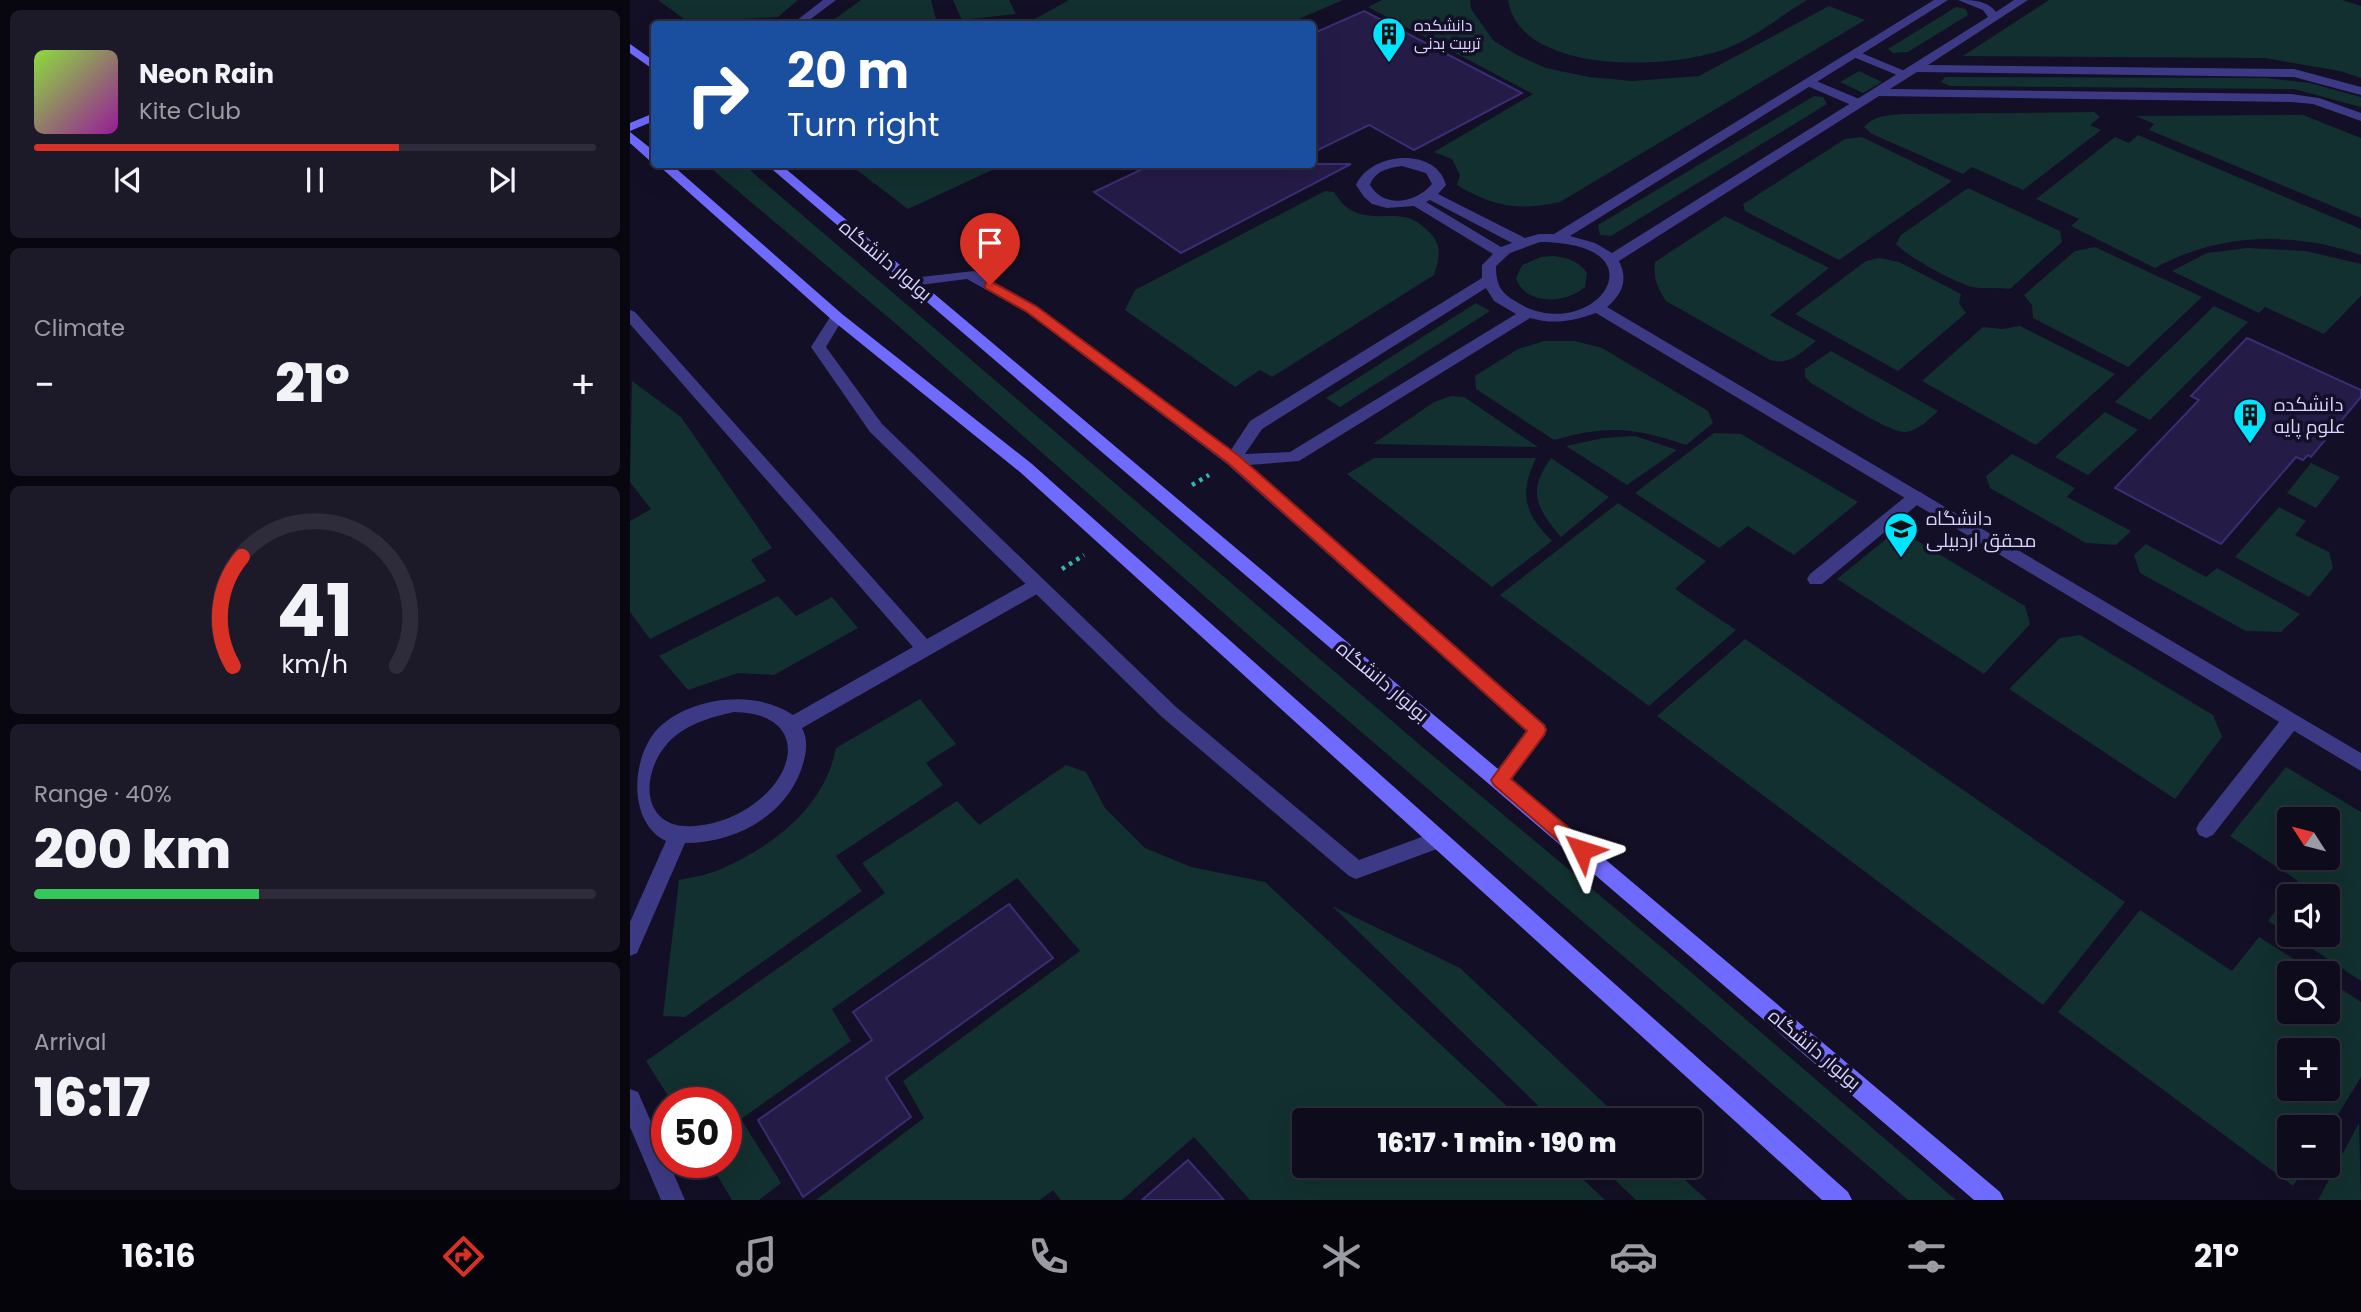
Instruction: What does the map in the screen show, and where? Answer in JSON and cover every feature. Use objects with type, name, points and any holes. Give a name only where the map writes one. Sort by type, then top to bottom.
[{"type":"main road","points":[[630,47],[651,64]]},
{"type":"main road","points":[[630,127],[651,118]]},
{"type":"main road","points":[[630,136],[651,154]]},
{"type":"main road","points":[[668,168],[837,317],[1026,468],[1840,1200]]},
{"type":"main road","name":"بولوار دانشگاه","points":[[777,168],[1992,1200]]},
{"type":"street","points":[[801,21],[830,0]]},
{"type":"street","points":[[1557,238],[1942,0]]},
{"type":"street","points":[[1964,0],[1987,8],[1994,17]]},
{"type":"street","points":[[1611,260],[2022,0]]},
{"type":"street","points":[[1855,54],[1911,71],[2294,73],[2361,91]]},
{"type":"street","points":[[1809,82],[1860,104]]},
{"type":"street","points":[[1878,92],[2291,97],[2361,117]]},
{"type":"street","points":[[1390,163],[1415,163],[1425,166],[1438,178],[1438,185],[1431,195],[1405,205],[1381,202],[1366,192],[1363,185],[1370,172],[1390,163]]},
{"type":"street","points":[[1431,195],[1521,242]]},
{"type":"street","points":[[1417,202],[1501,253]]},
{"type":"street","points":[[1557,238],[1579,241],[1597,249],[1611,260],[1617,273],[1617,287],[1608,299],[1597,307],[1572,316],[1549,317],[1526,314],[1507,306],[1493,294],[1487,281],[1488,269],[1501,253],[1521,242],[1557,238]]},
{"type":"street","points":[[912,282],[969,274],[1031,309],[1233,460],[1538,730],[1500,780]]},
{"type":"street","points":[[1233,460],[1255,425],[1487,281]]},
{"type":"street","points":[[1597,307],[2361,762]]},
{"type":"street","points":[[1233,460],[1293,457],[1526,314]]},
{"type":"street","points":[[630,315],[925,649]]},
{"type":"street","points":[[837,317],[818,347],[876,428],[1169,712],[1356,870],[1438,840]]},
{"type":"street","points":[[1816,579],[1916,497]]},
{"type":"street","points":[[791,724],[1038,585]]},
{"type":"street","points":[[734,705],[757,706],[777,712],[791,724],[798,743],[795,764],[783,787],[764,808],[737,824],[707,834],[679,835],[655,830],[638,816],[631,797],[633,776],[643,756],[661,737],[683,721],[708,710],[734,705]]},
{"type":"street","points":[[2206,829],[2290,722]]},
{"type":"street","points":[[630,946],[679,835]]},
{"type":"street","points":[[630,1100],[673,1200]]},
{"type":"path","points":[[1168,499],[1233,460]]},
{"type":"path","points":[[1038,585],[1106,541]]},
{"type":"green space","points":[[658,0],[798,0],[778,17],[687,21]]},
{"type":"green space","points":[[861,0],[931,0],[936,21],[832,21]]},
{"type":"green space","points":[[953,0],[1009,0],[1016,14],[962,20]]},
{"type":"green space","points":[[1069,0],[1343,0],[1294,21],[1033,20]]},
{"type":"green space","points":[[1382,0],[1470,0],[1471,9],[1494,41],[1517,55],[1546,68],[1589,77],[1632,81],[1699,76],[1829,6],[1865,20],[1560,202],[1519,206],[1483,198],[1457,185],[1460,175],[1452,159],[1434,152],[1533,94],[1368,7]]},
{"type":"green space","points":[[1508,0],[1807,0],[1730,47],[1706,55],[1640,63],[1604,61],[1570,55],[1540,43],[1519,25]]},
{"type":"green space","points":[[2049,0],[2342,0],[2361,6],[2361,78],[2340,71],[2265,58],[1963,56]]},
{"type":"green space","points":[[1956,7],[1966,9],[1968,15],[1908,52],[1893,53],[1888,49]]},
{"type":"green space","points":[[1859,71],[1882,82],[1863,93],[1840,82]]},
{"type":"green space","points":[[1945,77],[2266,78],[2310,83],[2361,97],[2361,107],[2294,89],[1950,86],[1941,82]]},
{"type":"green space","points":[[1814,96],[1823,97],[1827,104],[1611,236],[1600,235],[1598,225]]},
{"type":"green space","points":[[2094,112],[2100,117],[2090,125],[2101,130],[2023,190],[1972,167],[1963,174],[1872,134],[1864,127],[1876,118],[1902,114]]},
{"type":"green space","points":[[2303,115],[2361,138],[2361,218],[2149,130],[2154,124],[2136,116]]},
{"type":"green space","points":[[2138,135],[2361,229],[2361,255],[2309,242],[2256,239],[2204,248],[2155,268],[2071,226],[2079,219],[2036,199],[2115,137],[2129,143]]},
{"type":"green space","points":[[1862,137],[1952,181],[1839,260],[1745,211],[1743,204],[1845,139]]},
{"type":"green space","points":[[711,168],[747,168],[1956,1200],[1908,1200],[1261,646],[902,329]]},
{"type":"green space","points":[[854,168],[997,168],[908,209]]},
{"type":"green space","points":[[1968,188],[2060,231],[2062,242],[2010,289],[1975,288],[1964,284],[1943,275],[1896,244],[1901,235]]},
{"type":"green space","points":[[1325,191],[1334,192],[1345,206],[1356,213],[1409,218],[1421,225],[1432,235],[1438,246],[1439,257],[1434,275],[1272,377],[1260,370],[1235,387],[1125,310],[1135,290]]},
{"type":"green space","points":[[1725,216],[1829,268],[1770,315],[1816,341],[1789,360],[1770,360],[1666,301],[1658,287],[1655,262]]},
{"type":"green space","points":[[2095,247],[2202,297],[2128,367],[2033,318],[2032,305],[2024,295],[2075,251]]},
{"type":"green space","points":[[2248,248],[2306,251],[2361,264],[2361,296],[2324,334],[2265,307],[2259,313],[2172,271],[2207,253]]},
{"type":"green space","points":[[1553,256],[1572,260],[1580,265],[1587,273],[1585,287],[1577,293],[1557,299],[1537,298],[1528,294],[1516,278],[1522,265],[1541,257]]},
{"type":"green space","points":[[1879,258],[1899,262],[1961,294],[1959,303],[1966,313],[1898,371],[1795,314],[1866,261]]},
{"type":"green space","points":[[1476,303],[1490,311],[1340,407],[1326,398]]},
{"type":"green space","points":[[2214,306],[2248,322],[2150,420],[2115,402]]},
{"type":"green space","points":[[2020,326],[2115,374],[2036,445],[1922,381],[1983,327],[2002,329]]},
{"type":"green space","points":[[1544,341],[1575,341],[1602,348],[1708,411],[1713,423],[1686,445],[1620,430],[1590,432],[1554,440],[1476,389],[1475,376],[1518,349]]},
{"type":"green space","points":[[1831,351],[1938,411],[1919,427],[1905,432],[1897,431],[1859,412],[1805,377],[1805,369]]},
{"type":"green space","points":[[632,381],[681,417],[772,548],[751,560],[766,581],[650,639],[630,612],[630,521],[651,509],[630,482]]},
{"type":"green space","points":[[1451,396],[1464,397],[1538,447],[1373,444],[1434,402]]},
{"type":"green space","points":[[2105,412],[2138,430],[2088,475],[2055,457]]},
{"type":"green space","points":[[1714,433],[1741,434],[1858,502],[1794,555],[1748,526],[1719,548],[1635,493]]},
{"type":"green space","points":[[1635,436],[1677,450],[1627,485],[1566,446],[1603,438]]},
{"type":"green space","points":[[2012,454],[2075,488],[2067,497],[2131,531],[2116,545],[2086,543],[1990,488],[1986,476]]},
{"type":"green space","points":[[1374,458],[1536,458],[1527,482],[1527,503],[1535,521],[1552,541],[1492,587],[1347,474]]},
{"type":"green space","points":[[1551,458],[1609,497],[1561,537],[1546,517],[1538,499],[1539,480]]},
{"type":"green space","points":[[2311,463],[2340,477],[2316,508],[2287,493]]},
{"type":"green space","points":[[1618,503],[1706,561],[1675,589],[1736,630],[1649,706],[1500,595]]},
{"type":"green space","points":[[2279,507],[2306,521],[2295,535],[2329,552],[2333,568],[2309,597],[2235,557]]},
{"type":"green space","points":[[1886,539],[1914,539],[2025,606],[2030,624],[1984,674],[1837,579]]},
{"type":"green space","points":[[2146,544],[2206,577],[2217,568],[2300,614],[2281,632],[2246,631],[2140,573],[2134,555]]},
{"type":"green space","points":[[778,596],[796,616],[832,597],[858,628],[774,675],[738,673],[688,690],[659,656]]},
{"type":"green space","points":[[2080,635],[2213,715],[2222,737],[2175,799],[2009,689],[2060,638]]},
{"type":"green space","points":[[1745,639],[2125,902],[2043,1005],[1657,716]]},
{"type":"green space","points":[[920,699],[956,744],[926,763],[943,785],[836,856],[862,891],[685,1017],[663,1016],[679,880],[721,869],[760,849],[778,836],[809,806],[821,788],[836,748]]},
{"type":"green space","points":[[1066,765],[1086,772],[1105,808],[1145,848],[1191,867],[1265,882],[1509,1108],[1292,1108],[1292,1178],[1582,1178],[1605,1200],[1250,1200],[1194,1137],[1122,1200],[1061,1200],[1053,1190],[1040,1200],[816,1200],[924,1118],[903,1081],[1080,951],[1017,878],[832,1009],[851,1041],[742,1118],[742,1087],[662,1087],[646,1061],[885,893],[862,863],[957,801],[979,825]]},
{"type":"green space","points":[[2286,767],[2361,812],[2361,981],[2340,967],[2340,961],[2331,961],[2310,947],[2340,947],[2340,884],[2296,884],[2298,881],[2281,870],[2340,870],[2340,807],[2277,807],[2277,867],[2230,836]]},
{"type":"green space","points":[[1332,906],[1460,968],[1609,1108],[1541,1108]]},
{"type":"green space","points":[[2277,909],[2277,927],[2268,921]]},
{"type":"green space","points":[[2140,910],[2232,971],[2259,937],[2297,961],[2277,961],[2277,1024],[2340,1024],[2340,988],[2361,1002],[2361,1077],[2338,1115],[2277,1115],[2277,1174],[2058,1012]]},
{"type":"green space","points":[[742,1121],[781,1183],[759,1200],[732,1200],[719,1178],[742,1178]]},
{"type":"green space","points":[[2359,1123],[2361,1200],[2318,1200],[2330,1178],[2340,1178],[2340,1159]]},
{"type":"green space","points":[[1613,1178],[1683,1178],[1707,1200],[1636,1200]]},
{"type":"green space","points":[[2282,1178],[2298,1178],[2293,1186]]},
{"type":"building","name":"دانشکده تربیت بدنی","points":[[1364,11],[1522,93],[1414,150],[1369,125],[1316,151],[1316,32]]},
{"type":"building","points":[[1316,164],[1351,164],[1181,253],[1094,192],[1145,168],[1316,168]]},
{"type":"building","name":"دانشکده علوم پایه","points":[[2247,338],[2361,390],[2361,397],[2311,457],[2308,455],[2303,460],[2296,457],[2221,544],[2115,488],[2199,400],[2191,396]]},
{"type":"building","points":[[1009,904],[1053,958],[886,1078],[911,1117],[803,1197],[758,1120],[872,1040],[853,1012]]},
{"type":"building","points":[[1188,1160],[1224,1200],[1142,1200]]},
{"type":"place","name":"دانشکده تربیت بدنی","points":[[1389,64]]},
{"type":"place","name":"دانشکده علوم پایه","points":[[2250,445]]},
{"type":"place","name":"دانشگاه محقق اردبیلی","points":[[1901,559]]},
{"type":"route","points":[[990,285],[1031,309],[1233,460],[1538,730],[1500,780],[1582,850]]}]
